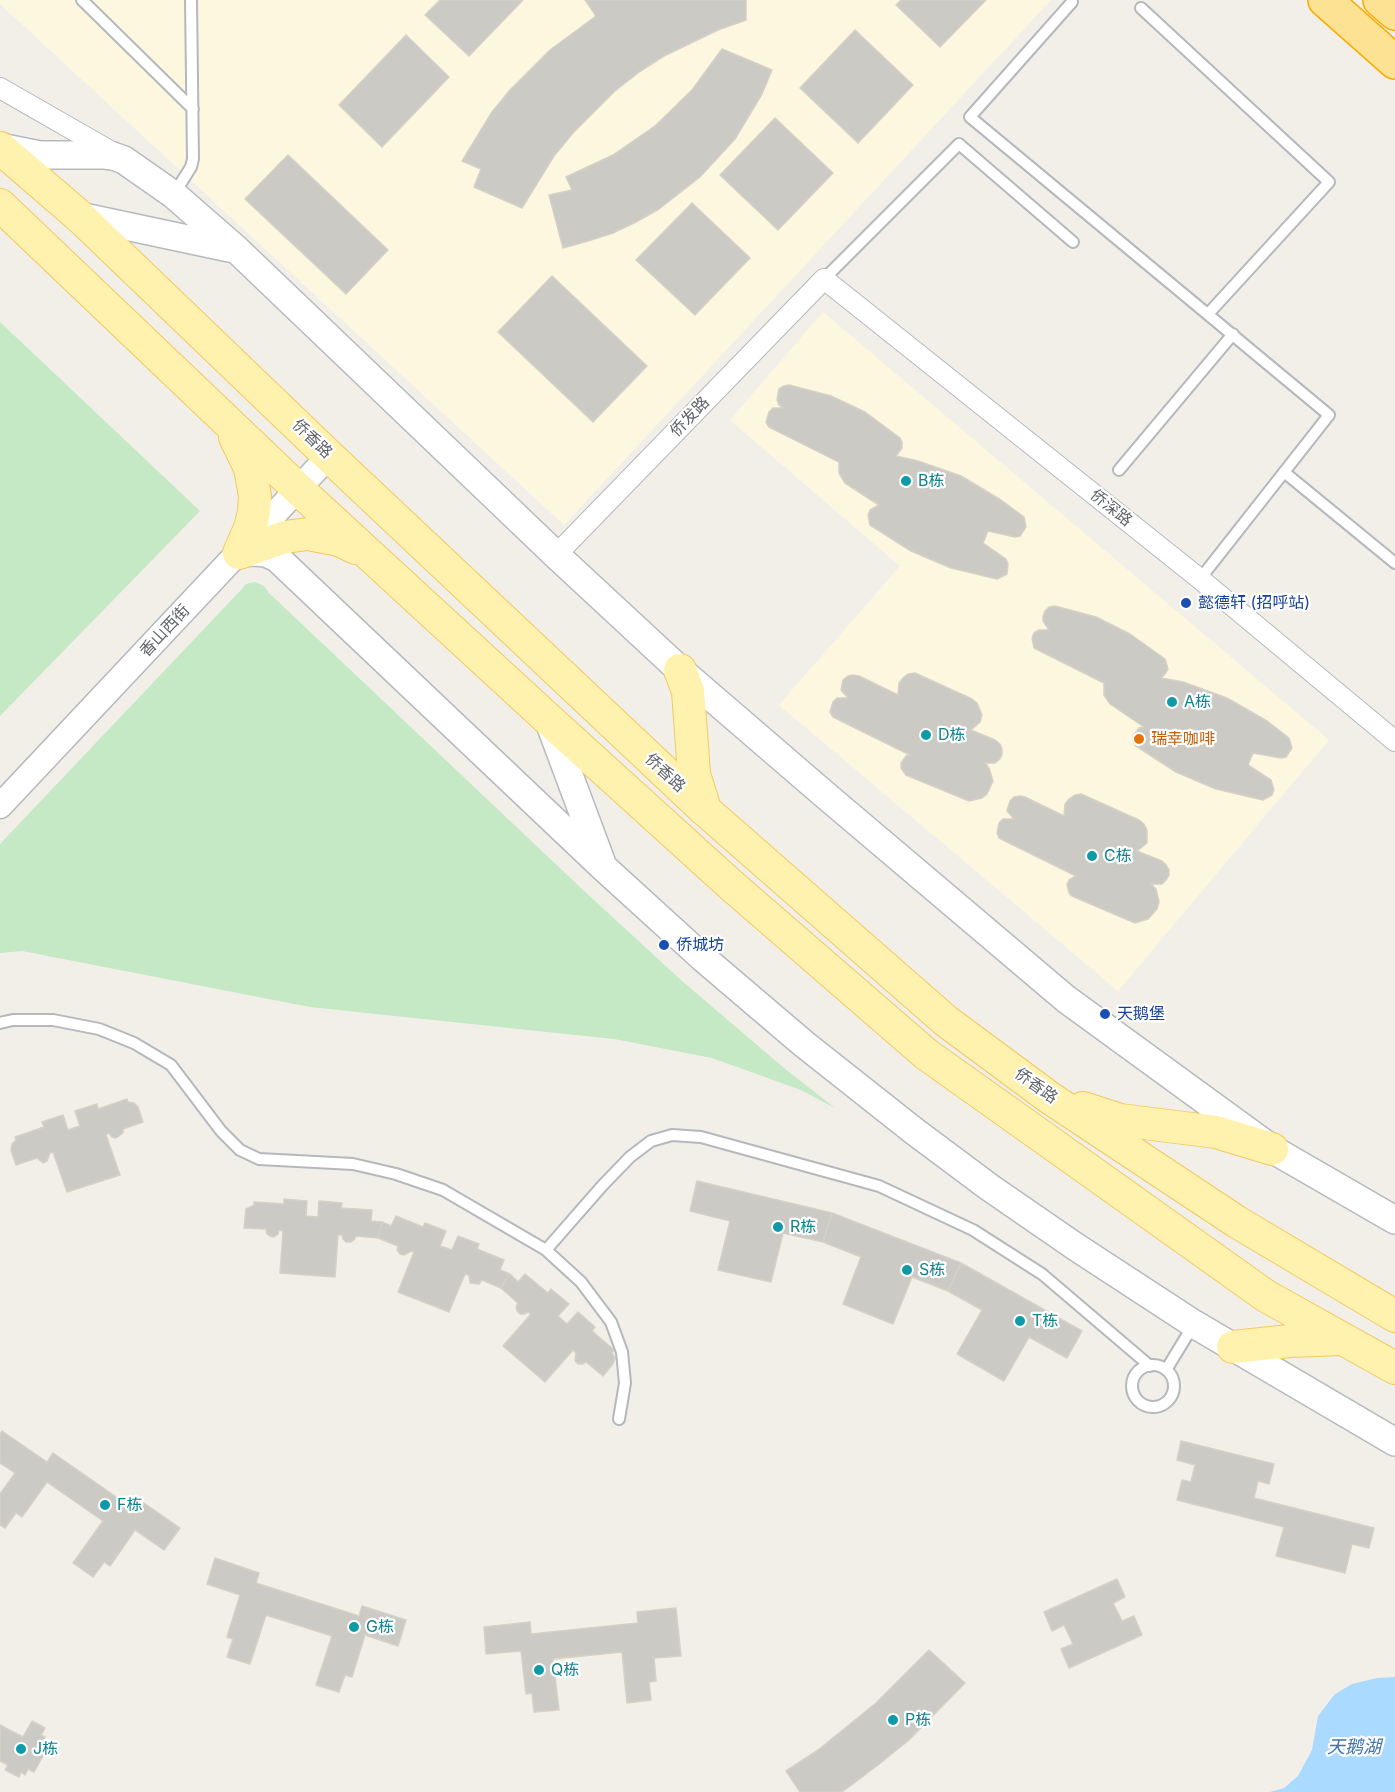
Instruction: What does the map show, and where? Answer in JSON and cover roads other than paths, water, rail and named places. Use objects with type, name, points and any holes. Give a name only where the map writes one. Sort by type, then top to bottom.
[{"type":"highway","points":[[1325,0],[1395,62]]},
{"type":"highway","points":[[1380,0],[1395,14]]},
{"type":"main road","points":[[0,147],[40,155],[104,155],[124,160],[174,195],[236,249],[556,555],[681,670],[1066,999],[1272,1149],[1395,1220]]},
{"type":"main road","name":"侨香路","points":[[0,147],[79,216],[329,456],[705,810],[946,1021],[1050,1098],[1237,1222],[1395,1316]]},
{"type":"main road","points":[[0,205],[298,489],[548,719],[731,885],[926,1054],[1266,1296],[1395,1368]]},
{"type":"main road","points":[[79,216],[236,249]]},
{"type":"main road","points":[[223,418],[250,468],[255,496],[250,528],[239,553]]},
{"type":"main road","points":[[239,553],[285,537],[308,534],[339,540],[368,553]]},
{"type":"main road","points":[[239,553],[266,553],[277,558],[702,958],[804,1044],[914,1131],[989,1187],[1076,1247],[1194,1324],[1395,1442]]},
{"type":"main road","points":[[437,617],[467,586]]},
{"type":"main road","points":[[681,670],[688,691],[694,774],[705,810]]},
{"type":"main road","points":[[548,719],[603,867]]},
{"type":"main road","points":[[1050,1098],[1120,1120],[1216,1132],[1272,1149]]},
{"type":"main road","points":[[1233,1347],[1290,1341],[1345,1339]]},
{"type":"street","points":[[0,88],[124,160]]},
{"type":"street","points":[[0,229],[56,258]]},
{"type":"street","name":"侨发路","points":[[556,555],[824,279]]},
{"type":"street","name":"侨深路","points":[[824,279],[1200,579],[1395,741]]},
{"type":"street","name":"香山西街","points":[[0,806],[329,456]]},
{"type":"lane","points":[[82,0],[193,109]]},
{"type":"lane","points":[[174,195],[191,167],[193,159],[191,0]]},
{"type":"lane","points":[[1072,2],[970,117],[1329,415],[1200,579]]},
{"type":"lane","points":[[1141,8],[1329,182],[1208,314]]},
{"type":"lane","points":[[824,279],[959,144],[1073,242]]},
{"type":"lane","points":[[1119,470],[1233,334]]},
{"type":"lane","points":[[1284,472],[1395,563]]},
{"type":"lane","points":[[0,1023],[13,1020],[53,1020],[99,1029],[134,1042],[171,1065],[221,1131],[240,1150],[260,1159],[353,1164],[396,1174],[443,1190],[546,1250],[581,1282],[611,1322],[622,1352],[625,1383],[619,1419]]},
{"type":"lane","points":[[546,1250],[630,1157],[651,1141],[672,1135],[701,1137],[879,1186],[973,1230],[1042,1274],[1150,1366]]},
{"type":"lane","points":[[1166,1370],[1194,1324]]},
{"type":"lane","points":[[1150,1366],[1166,1370],[1173,1380],[1173,1392],[1170,1399],[1165,1404],[1156,1407],[1141,1404],[1132,1391],[1132,1384],[1138,1372],[1150,1366]]},
{"type":"water","name":"天鹅湖","points":[[1395,1677],[1395,1792],[1270,1792],[1284,1788],[1298,1776],[1312,1750],[1318,1716],[1335,1694],[1352,1684],[1377,1678]]},
{"type":"place","name":"B栋","points":[[906,481]]},
{"type":"place","name":"懿德轩 (招呼站)","points":[[1186,603]]},
{"type":"place","name":"A栋","points":[[1172,702]]},
{"type":"place","name":"D栋","points":[[926,735]]},
{"type":"place","name":"瑞幸咖啡","points":[[1139,739]]},
{"type":"place","name":"C栋","points":[[1092,856]]},
{"type":"place","name":"侨城坊","points":[[664,945]]},
{"type":"place","name":"天鹅堡","points":[[1105,1014]]},
{"type":"place","name":"R栋","points":[[778,1227]]},
{"type":"place","name":"S栋","points":[[907,1270]]},
{"type":"place","name":"T栋","points":[[1020,1321]]},
{"type":"place","name":"F栋","points":[[105,1505]]},
{"type":"place","name":"G栋","points":[[354,1627]]},
{"type":"place","name":"Q栋","points":[[539,1670]]},
{"type":"place","name":"P栋","points":[[893,1720]]},
{"type":"place","name":"J栋","points":[[21,1749]]}]
